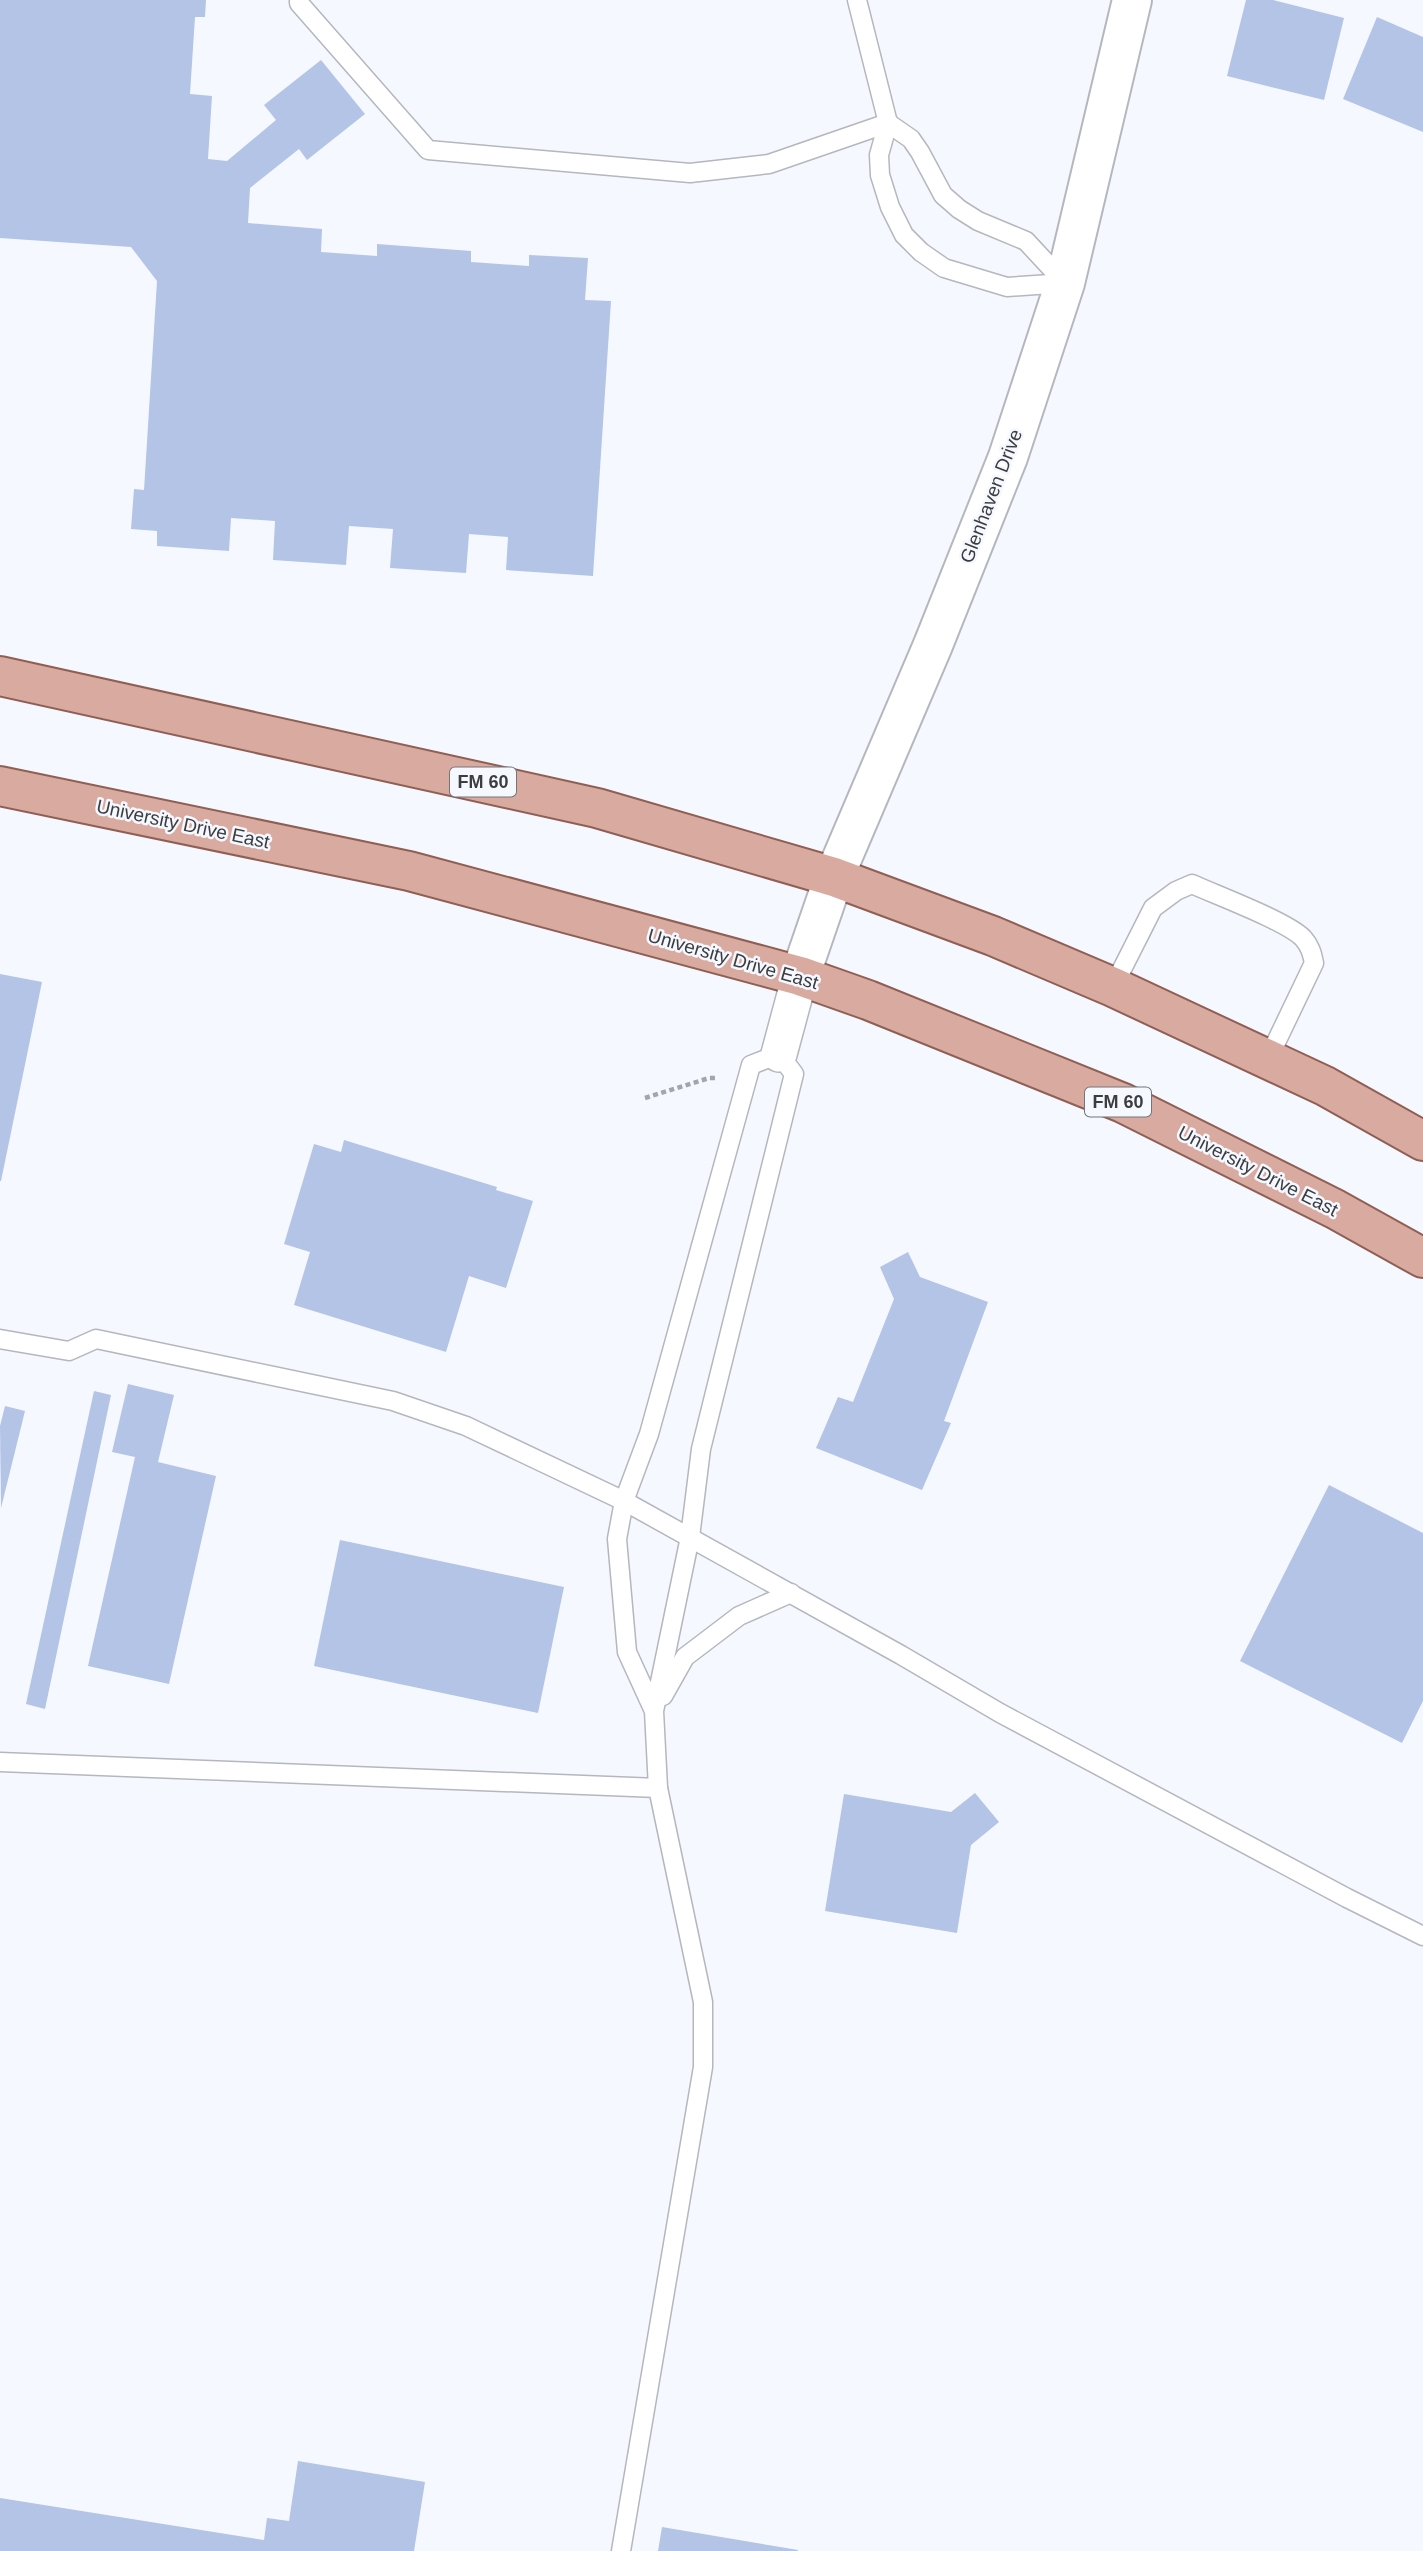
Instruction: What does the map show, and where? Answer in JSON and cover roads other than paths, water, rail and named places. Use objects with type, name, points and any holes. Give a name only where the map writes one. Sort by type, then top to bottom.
[{"type":"main road","name":"FM 60","points":[[0,676],[597,808],[834,877],[993,936],[1113,987],[1325,1086],[1423,1141]]},
{"type":"main road","name":"University Drive East","points":[[0,786],[409,871],[800,976],[868,1000],[1123,1103],[1323,1203],[1423,1258]]},
{"type":"street","name":"Glenhaven Drive","points":[[800,976],[834,877],[933,645],[1008,457],[1065,283],[1132,0]]},
{"type":"street","points":[[779,1054],[800,976]]},
{"type":"lane","points":[[299,0],[428,150],[690,173],[769,164],[888,123]]},
{"type":"lane","points":[[857,0],[888,123],[879,155],[880,175],[890,207],[904,235],[921,252],[944,268],[1007,287],[1065,283]]},
{"type":"lane","points":[[888,123],[911,139],[943,195],[978,221],[1026,241],[1065,283]]},
{"type":"lane","points":[[1113,987],[1153,908],[1176,891],[1192,884],[1279,924],[1301,937],[1312,952],[1314,963],[1268,1059]]},
{"type":"lane","points":[[621,2551],[703,2067],[703,2002],[659,1788],[654,1711],[690,1537],[701,1449],[794,1074],[779,1054],[751,1065],[649,1434],[624,1502],[617,1539],[627,1651],[654,1711]]},
{"type":"lane","points":[[0,1339],[69,1351],[96,1339],[393,1401],[466,1426],[690,1537],[1000,1713],[1423,1936]]},
{"type":"lane","points":[[654,1711],[685,1657],[739,1616],[791,1593]]},
{"type":"lane","points":[[0,1762],[659,1788]]}]
